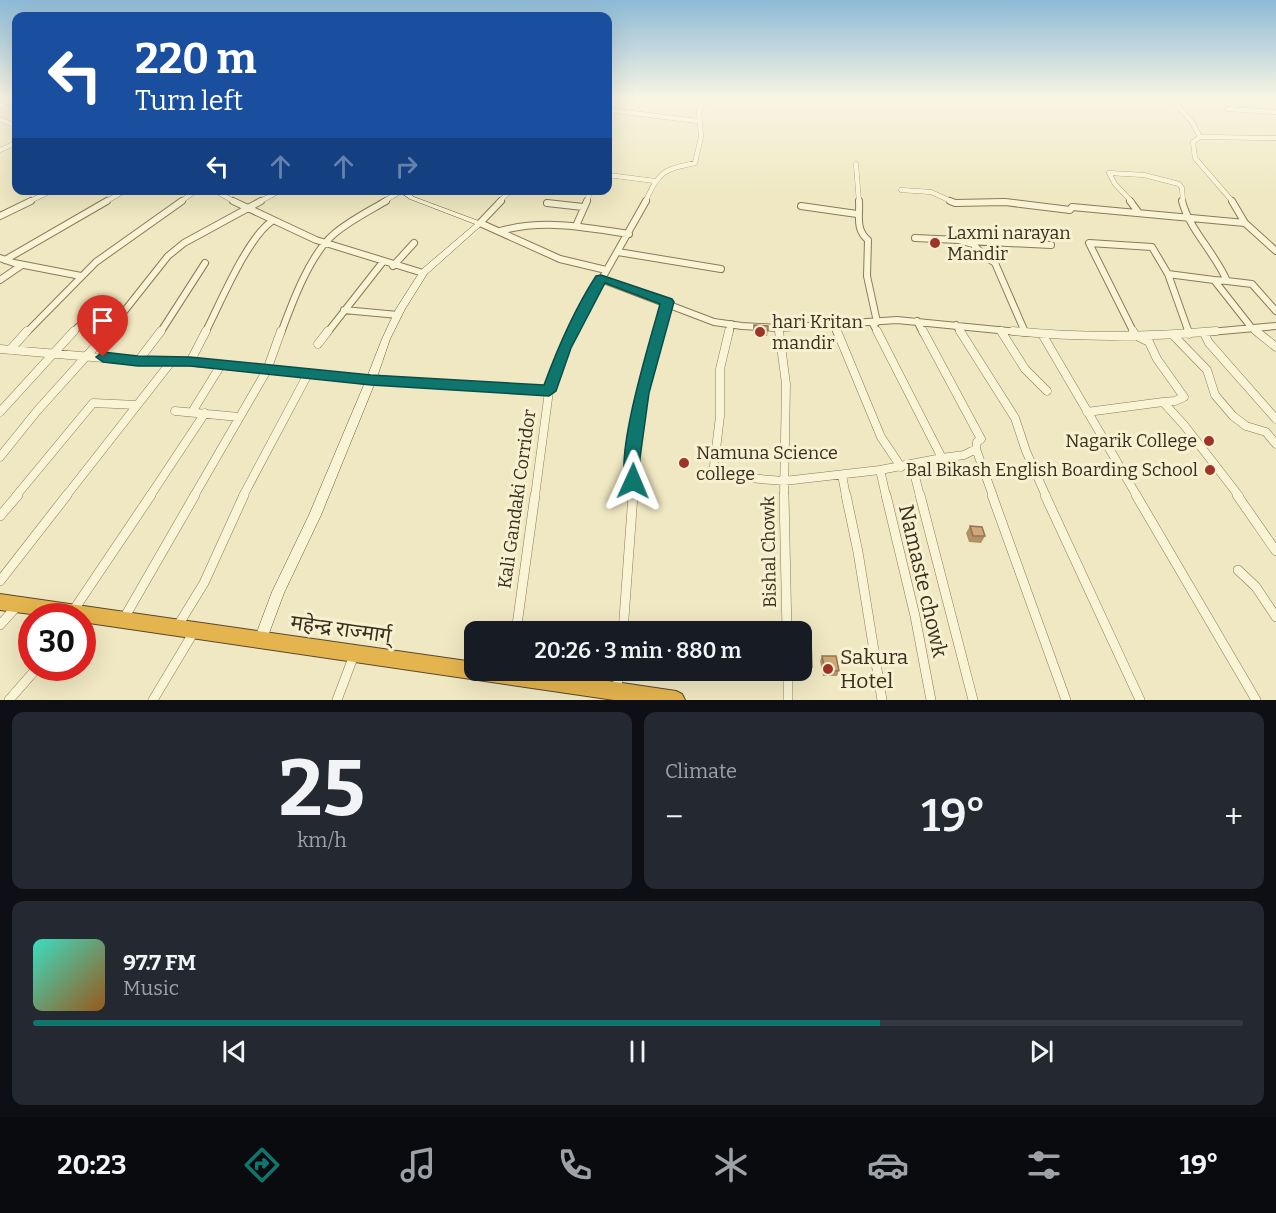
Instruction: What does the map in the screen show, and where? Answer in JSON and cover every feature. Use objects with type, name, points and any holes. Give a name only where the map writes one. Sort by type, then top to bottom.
[{"type":"highway","name":"महेन्द्र राज्मार्ग्","points":[[0,602],[18,604]]},
{"type":"highway","name":"महेन्द्र राज्मार्ग्","points":[[96,616],[464,668]]},
{"type":"highway","name":"महेन्द्र राज्मार्ग्","points":[[538,681],[590,694],[676,700]]},
{"type":"main road","points":[[260,640],[278,592],[315,515],[371,380],[376,360],[398,315],[423,273],[480,223],[407,195]]},
{"type":"street","points":[[612,176],[655,181],[667,169],[695,163],[701,136],[700,130]]},
{"type":"street","points":[[1196,130],[1200,137]]},
{"type":"street","points":[[1276,138],[1200,137],[1193,142],[1195,158],[1232,200],[1245,223],[1276,251]]},
{"type":"street","points":[[856,164],[857,214],[861,234],[868,240],[867,276],[874,322],[942,458]]},
{"type":"street","points":[[1139,213],[1134,202],[1111,181],[1109,173],[1144,175],[1179,184],[1182,188],[1180,196],[1190,218],[1219,262],[1227,281]]},
{"type":"street","name":"Kali Gandaki Corridor","points":[[518,621],[549,391],[564,348],[655,181]]},
{"type":"street","points":[[901,190],[931,192],[955,202],[1005,202],[1070,210],[1072,207],[1245,223]]},
{"type":"street","points":[[0,216],[43,195]]},
{"type":"street","points":[[3,259],[117,195]]},
{"type":"street","points":[[10,350],[81,276],[148,223],[190,195]]},
{"type":"street","points":[[223,195],[272,221],[325,243],[382,263],[423,273]]},
{"type":"street","points":[[0,458],[36,411],[117,322],[176,248],[272,195]]},
{"type":"street","points":[[123,620],[267,370],[295,294],[325,243],[395,195]]},
{"type":"street","points":[[506,195],[480,223],[560,259],[606,270]]},
{"type":"street","points":[[576,226],[589,195]]},
{"type":"street","points":[[547,203],[583,207]]},
{"type":"street","points":[[801,206],[857,214]]},
{"type":"street","points":[[190,362],[252,243],[263,227],[272,221]]},
{"type":"street","points":[[500,231],[539,225],[576,226],[628,234]]},
{"type":"street","points":[[915,238],[1052,245]]},
{"type":"street","points":[[969,241],[995,263],[1025,333]]},
{"type":"street","points":[[393,266],[414,243]]},
{"type":"street","points":[[1087,412],[1175,401],[1184,397],[1157,359],[1149,342],[1135,335],[1089,243],[1152,247],[1168,274],[1189,334]]},
{"type":"street","points":[[618,252],[721,269]]},
{"type":"street","points":[[3,259],[22,265],[81,276]]},
{"type":"street","points":[[138,361],[160,333],[205,263]]},
{"type":"street","points":[[318,344],[382,263]]},
{"type":"street","points":[[0,280],[22,265]]},
{"type":"street","points":[[1168,274],[1252,284],[1276,311]]},
{"type":"street","points":[[601,279],[667,302],[714,322],[778,328],[917,321],[1042,334],[1173,335],[1276,326]]},
{"type":"street","points":[[1214,280],[1251,327],[1276,347]]},
{"type":"street","points":[[0,412],[52,353],[103,302]]},
{"type":"street","points":[[624,621],[633,504],[632,458],[642,393],[667,302]]},
{"type":"street","points":[[344,310],[398,315]]},
{"type":"street","points":[[917,321],[981,438],[977,442],[976,449],[1066,700]]},
{"type":"street","points":[[731,324],[720,369],[720,416],[714,466],[717,472],[724,476],[784,481],[843,475],[964,455],[976,449]]},
{"type":"street","points":[[834,325],[881,437],[901,467]]},
{"type":"street","points":[[956,325],[1015,418],[1026,451],[1105,628],[1140,700]]},
{"type":"street","name":"Bishal Chowk","points":[[778,328],[783,346],[786,395],[784,481],[787,621]]},
{"type":"street","points":[[1000,330],[1015,350],[1025,369],[1047,391]]},
{"type":"street","points":[[1204,333],[1209,343],[1276,419]]},
{"type":"street","points":[[1042,334],[1256,700]]},
{"type":"street","points":[[1173,335],[1207,370],[1215,395],[1233,416],[1246,426],[1266,432],[1276,444]]},
{"type":"street","points":[[0,349],[138,361],[221,364],[371,380],[549,391]]},
{"type":"street","points":[[0,581],[171,362]]},
{"type":"street","points":[[192,412],[221,364]]},
{"type":"street","points":[[177,627],[204,584],[247,488],[308,374]]},
{"type":"street","points":[[1163,402],[1184,425],[1233,489],[1276,551]]},
{"type":"street","points":[[0,516],[93,403],[137,405]]},
{"type":"street","points":[[175,411],[239,417]]},
{"type":"street","points":[[84,603],[205,413]]},
{"type":"street","points":[[912,465],[973,700]]},
{"type":"street","name":"Namaste chowk","points":[[880,470],[915,616],[931,700]]},
{"type":"street","points":[[843,475],[882,700]]},
{"type":"street","points":[[1238,570],[1256,587],[1276,617]]},
{"type":"street","points":[[0,625],[18,604]]},
{"type":"street","points":[[153,700],[195,630]]},
{"type":"street","points":[[337,700],[355,654]]},
{"type":"street","points":[[9,700],[26,681]]},
{"type":"street","points":[[788,681],[788,700]]},
{"type":"building","points":[[754,325],[768,326],[768,330],[754,329]]},
{"type":"building","points":[[970,526],[982,527],[985,536],[973,536]]},
{"type":"building","points":[[822,656],[836,656],[839,671],[825,670]]},
{"type":"place","name":"Laxmi narayan Mandir","points":[[935,243]]},
{"type":"place","name":"hari Kritan mandir","points":[[760,332]]},
{"type":"place","name":"Nagarik College","points":[[1209,441]]},
{"type":"place","name":"Namuna Science college","points":[[684,463]]},
{"type":"place","name":"Bal Bikash English Boarding School","points":[[1210,470]]},
{"type":"place","name":"Sakura Hotel","points":[[828,669]]},
{"type":"route","points":[[103,357],[138,361],[190,362],[371,380],[549,391],[564,348],[582,311],[601,279],[608,280],[667,302],[642,393],[632,458],[633,481]]}]
